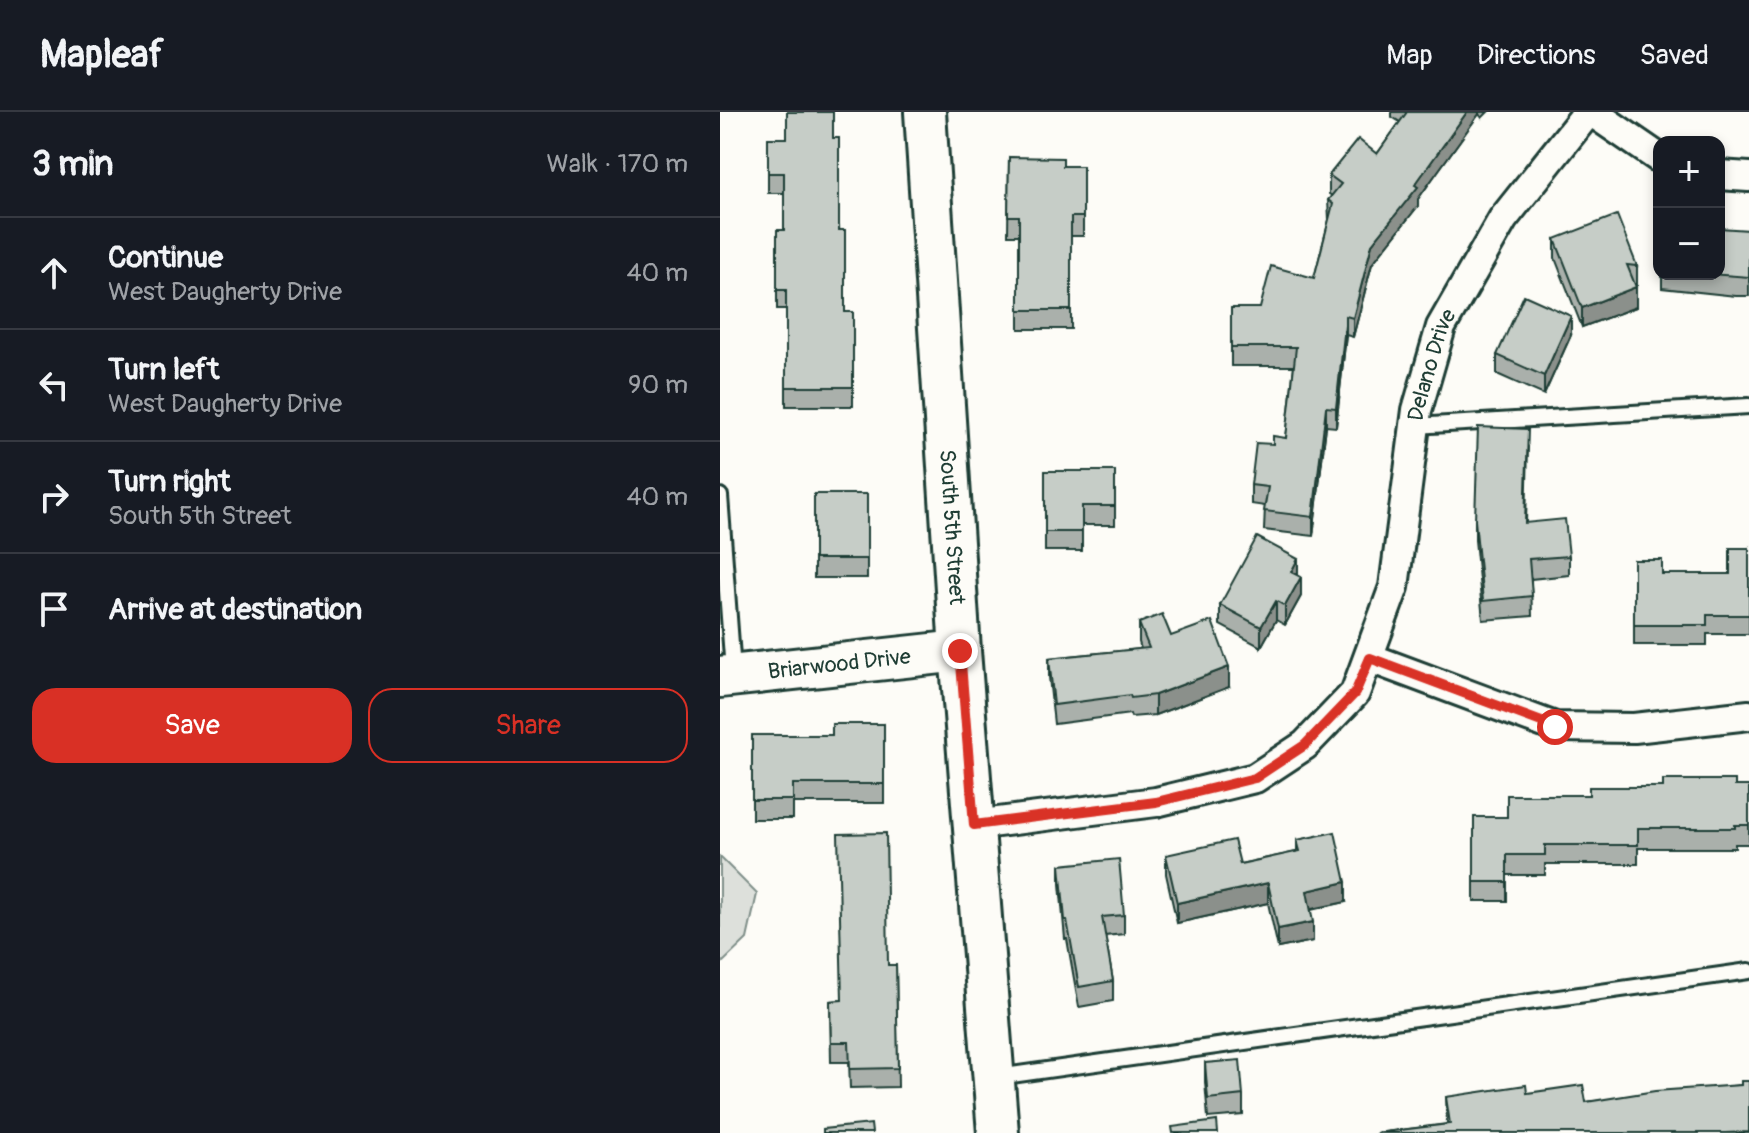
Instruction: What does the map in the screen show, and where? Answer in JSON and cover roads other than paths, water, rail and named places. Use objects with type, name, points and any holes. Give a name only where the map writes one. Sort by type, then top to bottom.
[{"type":"street","name":"South 5th Street","points":[[925,112],[960,651],[998,1133]]},
{"type":"street","points":[[1590,112],[1653,154]]},
{"type":"street","name":"Delano Drive","points":[[974,825],[1156,802],[1255,778],[1305,745],[1355,693],[1394,587],[1415,426],[1441,327],[1503,219],[1590,112]]},
{"type":"street","points":[[1725,175],[1749,177]]},
{"type":"street","name":"Briarwood Drive","points":[[727,676],[960,651]]},
{"type":"street","points":[[1370,658],[1555,727],[1634,728],[1749,715]]},
{"type":"lane","points":[[1415,426],[1749,406]]},
{"type":"lane","points":[[720,496],[727,676]]},
{"type":"lane","points":[[994,1078],[1749,971]]}]
